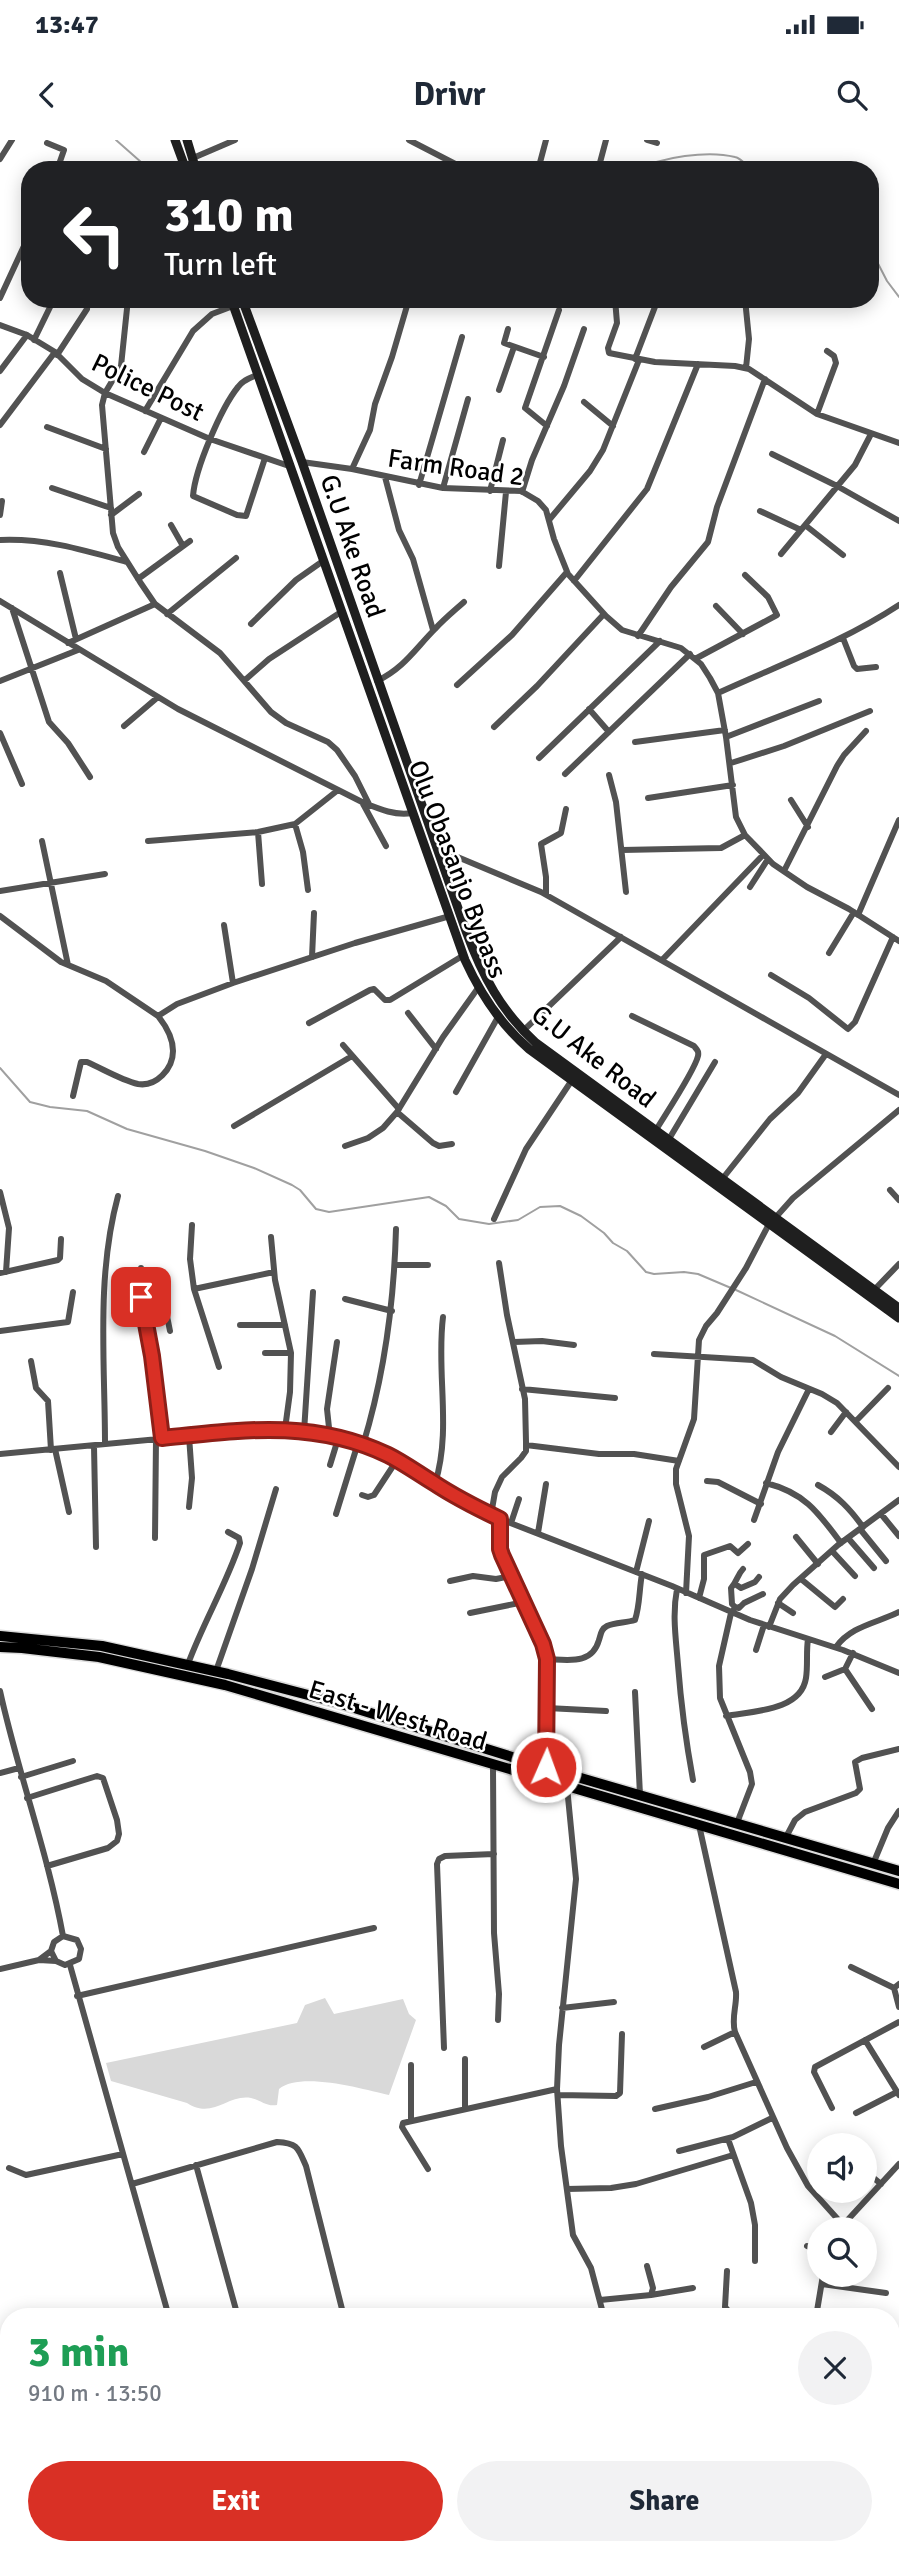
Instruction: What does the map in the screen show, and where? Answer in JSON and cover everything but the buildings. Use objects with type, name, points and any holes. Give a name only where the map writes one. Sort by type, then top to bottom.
[{"type":"main road","points":[[175,140],[183,161]]},
{"type":"main road","points":[[187,140],[193,161]]},
{"type":"main road","name":"Olu Obasanjo Bypass","points":[[234,308],[412,813],[478,988],[498,1017],[529,1049],[773,1220],[899,1318]]},
{"type":"main road","name":"G.U Ake Road","points":[[245,308],[436,848],[485,979],[496,999],[536,1043],[723,1178],[773,1220],[899,1307]]},
{"type":"main road","name":"East - West Road","points":[[0,1636],[91,1645],[188,1664],[335,1702],[899,1871]]},
{"type":"main road","name":"East - West Road","points":[[0,1647],[77,1654],[184,1675],[320,1712],[493,1766],[899,1884]]},
{"type":"street","points":[[0,159],[12,140]]},
{"type":"street","points":[[192,158],[235,140]]},
{"type":"street","points":[[409,140],[450,161]]},
{"type":"street","points":[[540,161],[546,140]]},
{"type":"street","points":[[600,161],[606,140]]},
{"type":"street","points":[[647,140],[657,143]]},
{"type":"street","points":[[47,143],[64,150],[60,161]]},
{"type":"street","points":[[0,298],[21,252]]},
{"type":"street","points":[[34,340],[50,308]]},
{"type":"street","points":[[127,308],[121,366],[105,393],[102,419],[116,540],[155,604],[220,653],[271,712],[286,723],[328,742],[337,750],[355,776],[370,806]]},
{"type":"street","points":[[145,411],[193,331],[212,313],[222,308]]},
{"type":"street","points":[[352,469],[370,430],[375,404],[406,308]]},
{"type":"street","points":[[616,308],[617,323],[608,348],[609,353],[637,360],[746,368],[817,414],[899,443]]},
{"type":"street","points":[[549,520],[590,471],[603,450],[655,308]]},
{"type":"street","points":[[745,308],[749,339],[746,368]]},
{"type":"street","points":[[0,425],[56,354],[87,309]]},
{"type":"street","points":[[547,426],[525,410],[559,310]]},
{"type":"street","name":"Police Post","points":[[0,325],[27,335],[56,354],[82,379],[105,393],[210,439],[289,466]]},
{"type":"street","points":[[508,329],[504,343],[544,356]]},
{"type":"street","points":[[522,492],[584,329]]},
{"type":"street","points":[[0,371],[27,335]]},
{"type":"street","points":[[419,485],[462,337]]},
{"type":"street","points":[[499,390],[514,348]]},
{"type":"street","points":[[817,414],[836,363],[834,356],[827,351]]},
{"type":"street","points":[[574,581],[647,489],[698,364]]},
{"type":"street","points":[[257,376],[239,386],[210,439],[193,496],[237,515],[247,515],[265,458]]},
{"type":"street","points":[[638,636],[671,587],[708,542],[717,507],[765,379]]},
{"type":"street","points":[[443,488],[468,399]]},
{"type":"street","points":[[584,402],[613,426]]},
{"type":"street","points":[[144,452],[161,418]]},
{"type":"street","points":[[47,427],[106,449]]},
{"type":"street","points":[[781,554],[855,465],[871,434]]},
{"type":"street","points":[[490,491],[503,440]]},
{"type":"street","points":[[772,454],[899,521]]},
{"type":"street","name":"Farm Road 2","points":[[302,463],[352,469],[419,485],[522,492],[538,501],[546,510],[554,539],[568,572],[604,614],[622,630],[681,648],[692,657]]},
{"type":"street","points":[[384,477],[399,530],[413,559],[433,630]]},
{"type":"street","points":[[52,488],[111,512]]},
{"type":"street","points":[[499,566],[506,492]]},
{"type":"street","points":[[111,512],[139,494]]},
{"type":"street","points":[[0,515],[2,501]]},
{"type":"street","points":[[761,511],[803,527],[843,555]]},
{"type":"street","points":[[171,525],[183,546]]},
{"type":"street","points":[[0,540],[27,539],[53,543],[127,562]]},
{"type":"street","points":[[138,579],[190,541]]},
{"type":"street","points":[[167,614],[236,558]]},
{"type":"street","points":[[251,624],[296,580],[323,561]]},
{"type":"street","points":[[457,685],[512,635],[568,572]]},
{"type":"street","points":[[60,573],[76,639]]},
{"type":"street","points":[[565,774],[692,657],[743,634],[777,614],[768,597],[746,575]]},
{"type":"street","points":[[0,601],[159,697],[338,790],[370,806],[402,815],[412,813]]},
{"type":"street","points":[[377,681],[391,674],[414,654],[433,630],[464,602]]},
{"type":"street","points":[[68,643],[155,604]]},
{"type":"street","points":[[716,606],[743,634]]},
{"type":"street","points":[[718,693],[843,638],[899,606]]},
{"type":"street","points":[[12,608],[49,722],[68,743],[90,777]]},
{"type":"street","points":[[245,680],[269,659],[341,612]]},
{"type":"street","points":[[494,727],[537,686],[604,614]]},
{"type":"street","points":[[843,638],[857,669],[876,667]]},
{"type":"street","points":[[539,758],[660,641]]},
{"type":"street","points":[[0,681],[78,650]]},
{"type":"street","points":[[692,657],[710,678],[718,693],[731,763],[736,817],[744,835],[766,857],[807,887],[896,939],[855,1022],[848,1029],[809,998],[771,975]]},
{"type":"street","points":[[124,726],[159,697]]},
{"type":"street","points":[[635,742],[726,733],[820,701]]},
{"type":"street","points":[[589,709],[610,732]]},
{"type":"street","points":[[731,763],[784,746],[870,711]]},
{"type":"street","points":[[784,871],[837,766],[866,731]]},
{"type":"street","points":[[0,733],[22,784]]},
{"type":"street","points":[[0,755],[8,751]]},
{"type":"street","points":[[609,775],[616,802],[626,892]]},
{"type":"street","points":[[648,798],[733,785]]},
{"type":"street","points":[[148,841],[258,832],[295,824],[338,790]]},
{"type":"street","points":[[791,800],[808,827]]},
{"type":"street","points":[[362,802],[386,846]]},
{"type":"street","points":[[546,894],[541,845],[561,833],[566,809]]},
{"type":"street","points":[[828,953],[856,914],[899,820]]},
{"type":"street","points":[[295,824],[303,852],[308,890]]},
{"type":"street","points":[[258,832],[262,884]]},
{"type":"street","points":[[622,850],[721,848],[744,835]]},
{"type":"street","points":[[42,841],[68,965]]},
{"type":"street","points":[[436,848],[546,894],[899,1095]]},
{"type":"street","points":[[750,887],[766,857]]},
{"type":"street","points":[[662,960],[766,857]]},
{"type":"street","points":[[0,891],[105,874]]},
{"type":"street","points":[[312,957],[314,913]]},
{"type":"street","points":[[0,916],[38,946],[68,965],[106,981],[158,1016],[168,1029],[173,1052],[168,1067],[159,1079],[149,1084],[137,1084],[87,1062],[81,1062],[73,1096]]},
{"type":"street","points":[[158,1016],[177,1004],[233,983],[450,916]]},
{"type":"street","points":[[224,925],[233,983]]},
{"type":"street","points":[[523,1031],[621,937]]},
{"type":"street","points":[[309,1023],[370,990],[374,989],[385,1000],[390,1000],[464,956]]},
{"type":"street","points":[[345,1146],[368,1138],[383,1128],[398,1111],[478,988]]},
{"type":"street","points":[[408,1013],[436,1049]]},
{"type":"street","points":[[632,1016],[694,1046],[698,1051],[689,1074],[656,1130]]},
{"type":"street","points":[[456,1092],[498,1017]]},
{"type":"street","points":[[343,1045],[398,1111],[433,1143],[439,1146],[452,1144]]},
{"type":"street","points":[[723,1178],[770,1119],[798,1093],[826,1054]]},
{"type":"street","points":[[234,1126],[352,1056]]},
{"type":"street","points":[[670,1139],[715,1062]]},
{"type":"street","points":[[494,1219],[526,1149],[572,1080]]},
{"type":"street","points":[[686,1593],[689,1535],[676,1484],[679,1461],[694,1419],[699,1340],[702,1333],[730,1293],[773,1220],[793,1198],[899,1110]]},
{"type":"street","points":[[890,1190],[899,1200]]},
{"type":"street","points":[[0,1192],[9,1228],[3,1273],[58,1260],[61,1239]]},
{"type":"street","points":[[105,1444],[104,1288],[110,1228],[118,1196]]},
{"type":"street","points":[[192,1225],[190,1259],[194,1289],[219,1367]]},
{"type":"street","points":[[336,1514],[379,1388],[392,1311],[396,1229]]},
{"type":"street","points":[[271,1237],[274,1272],[291,1353],[285,1429]]},
{"type":"street","points":[[491,1515],[495,1492],[502,1476],[526,1451],[522,1389],[499,1263]]},
{"type":"street","points":[[876,1289],[899,1264]]},
{"type":"street","points":[[395,1265],[428,1265]]},
{"type":"street","points":[[141,1268],[140,1290],[152,1356],[159,1439],[155,1538]]},
{"type":"street","points":[[194,1289],[274,1272]]},
{"type":"street","points":[[140,1290],[162,1292],[170,1331]]},
{"type":"street","points":[[0,1331],[68,1322],[73,1292]]},
{"type":"street","points":[[304,1432],[313,1293]]},
{"type":"street","points":[[345,1299],[392,1311]]},
{"type":"street","points":[[435,1484],[444,1440],[440,1355],[443,1317]]},
{"type":"street","points":[[240,1325],[285,1325]]},
{"type":"street","points":[[514,1342],[542,1341],[574,1345]]},
{"type":"street","points":[[330,1437],[327,1402],[337,1342]]},
{"type":"street","points":[[265,1353],[291,1353]]},
{"type":"street","points":[[654,1354],[673,1353],[699,1358],[753,1360],[781,1377],[822,1394],[856,1421],[899,1467]]},
{"type":"street","points":[[31,1362],[37,1388],[48,1401],[53,1450],[69,1512]]},
{"type":"street","points":[[856,1421],[888,1388]]},
{"type":"street","points":[[522,1389],[615,1398]]},
{"type":"street","points":[[754,1520],[784,1437],[809,1389]]},
{"type":"street","points":[[831,1432],[846,1412]]},
{"type":"street","points":[[0,1454],[263,1429],[285,1429],[360,1444],[397,1460],[500,1519],[766,1626],[853,1653],[899,1673]]},
{"type":"street","points":[[189,1436],[192,1493],[189,1507]]},
{"type":"street","points":[[330,1465],[338,1439]]},
{"type":"street","points":[[526,1445],[599,1454],[634,1454],[679,1461]]},
{"type":"street","points":[[94,1446],[96,1546]]},
{"type":"street","points":[[362,1495],[373,1495],[397,1460]]},
{"type":"street","points":[[707,1481],[718,1482],[761,1504]]},
{"type":"street","points":[[766,1483],[783,1487],[809,1502],[841,1543]]},
{"type":"street","points":[[538,1533],[546,1484]]},
{"type":"street","points":[[818,1485],[834,1493],[843,1502],[886,1561]]},
{"type":"street","points":[[216,1671],[253,1569],[276,1489]]},
{"type":"street","points":[[511,1523],[519,1499]]},
{"type":"street","points":[[756,1650],[778,1603],[841,1543],[899,1500]]},
{"type":"street","points":[[880,1514],[899,1536]]},
{"type":"street","points":[[500,1519],[500,1549],[543,1644],[547,1659],[546,1767]]},
{"type":"street","points":[[547,1659],[588,1658],[595,1652],[601,1631],[607,1626],[635,1620],[640,1604],[639,1573],[649,1521]]},
{"type":"street","points":[[188,1664],[226,1581],[240,1543],[239,1538],[228,1532]]},
{"type":"street","points":[[796,1538],[818,1564]]},
{"type":"street","points":[[848,1538],[874,1568]]},
{"type":"street","points":[[699,1598],[704,1579],[704,1555],[730,1546],[739,1552],[748,1544]]},
{"type":"street","points":[[832,1551],[855,1576]]},
{"type":"street","points":[[737,1823],[752,1784],[750,1772],[720,1698],[719,1665],[733,1611],[731,1588],[743,1569]]},
{"type":"street","points":[[450,1581],[473,1576],[511,1576]]},
{"type":"street","points":[[735,1584],[741,1588],[755,1582],[759,1577]]},
{"type":"street","points":[[801,1579],[832,1609],[843,1599]]},
{"type":"street","points":[[677,1588],[674,1633],[692,1780]]},
{"type":"street","points":[[733,1611],[763,1594]]},
{"type":"street","points":[[470,1613],[524,1602]]},
{"type":"street","points":[[778,1603],[793,1613]]},
{"type":"street","points":[[836,1647],[843,1637],[857,1629],[899,1612]]},
{"type":"street","points":[[726,1716],[786,1704],[802,1693],[806,1681],[808,1639]]},
{"type":"street","points":[[825,1676],[845,1669],[853,1653]]},
{"type":"street","points":[[845,1669],[872,1709]]},
{"type":"street","points":[[0,1691],[2,1709],[56,1898],[63,1936]]},
{"type":"street","points":[[635,1692],[640,1795]]},
{"type":"street","points":[[547,1708],[606,1711]]},
{"type":"street","points":[[785,1839],[795,1819],[805,1812],[856,1793],[860,1789],[855,1762],[899,1749]]},
{"type":"street","points":[[21,1777],[73,1761]]},
{"type":"street","points":[[493,1766],[498,2020]]},
{"type":"street","points":[[0,1773],[19,1768]]},
{"type":"street","points":[[27,1798],[97,1776],[103,1778],[117,1820],[117,1841],[108,1848],[47,1866]]},
{"type":"street","points":[[567,1787],[576,1879],[562,2008],[558,2092],[573,2235],[591,2268],[602,2308]]},
{"type":"street","points":[[873,1864],[888,1828],[899,1811]]},
{"type":"street","points":[[699,1825],[736,1992],[732,2023],[735,2032],[772,2118],[808,2186],[834,2217]]},
{"type":"street","points":[[443,2048],[437,1864],[439,1859],[445,1856],[494,1854]]},
{"type":"street","points":[[77,1996],[374,1928]]},
{"type":"street","points":[[0,1969],[39,1960],[70,1965],[79,1959],[80,1944],[73,1937],[63,1936],[54,1942],[51,1951],[39,1960]]},
{"type":"street","points":[[51,1951],[56,1961]]},
{"type":"street","points":[[70,1965],[166,2308]]},
{"type":"street","points":[[850,1967],[896,1986],[899,2007]]},
{"type":"street","points":[[562,2008],[614,2002]]},
{"type":"street","points":[[832,2108],[814,2072],[815,2067],[899,2022]]},
{"type":"street","points":[[704,2048],[735,2032]]},
{"type":"street","points":[[428,2169],[401,2126],[402,2123],[465,2108],[558,2092],[616,2096],[620,2093],[622,2034]]},
{"type":"street","points":[[856,2113],[898,2093],[865,2040]]},
{"type":"street","points":[[465,2059],[465,2108]]},
{"type":"street","points":[[411,2065],[411,2120]]},
{"type":"street","points":[[655,2109],[757,2082]]},
{"type":"street","points":[[679,2151],[728,2138],[772,2118]]},
{"type":"street","points":[[728,2138],[751,2203],[755,2225],[755,2261]]},
{"type":"street","points":[[132,2184],[277,2142],[291,2142],[298,2148],[306,2166],[342,2308]]},
{"type":"street","points":[[9,2168],[26,2175],[123,2154]]},
{"type":"street","points":[[567,2189],[611,2188],[636,2184],[733,2155]]},
{"type":"street","points":[[851,2217],[899,2164]]},
{"type":"street","points":[[196,2165],[236,2308]]},
{"type":"street","points":[[877,2180],[881,2183]]},
{"type":"street","points":[[647,2266],[653,2288],[651,2295]]},
{"type":"street","points":[[726,2308],[727,2271]]},
{"type":"street","points":[[818,2308],[821,2287]]},
{"type":"street","points":[[843,2287],[886,2293]]},
{"type":"street","points":[[600,2300],[693,2288]]},
{"type":"shaded area","points":[[325,1998],[334,2014],[403,1999],[409,2014],[416,2020],[389,2095],[332,2083],[301,2082],[279,2089],[277,2105],[242,2098],[205,2109],[111,2081],[106,2063],[297,2023],[305,2005]]},
{"type":"waterway","points":[[116,140],[140,161]]},
{"type":"waterway","points":[[661,161],[712,154],[743,161]]},
{"type":"waterway","points":[[879,265],[899,297]]},
{"type":"waterway","points":[[0,1068],[30,1102],[87,1111],[127,1129],[254,1168],[300,1190],[316,1209],[329,1212],[429,1197],[446,1206],[459,1219],[489,1224],[518,1220],[540,1207],[560,1206],[581,1216],[604,1233],[613,1243],[627,1251],[646,1272],[698,1274],[731,1288]]},
{"type":"waterway","points":[[736,1290],[835,1336],[899,1376]]},
{"type":"route","points":[[141,1297],[152,1356],[162,1438],[263,1429],[285,1429],[330,1437],[363,1445],[390,1457],[473,1507],[500,1519],[500,1549],[543,1644],[547,1659],[546,1767]]}]
